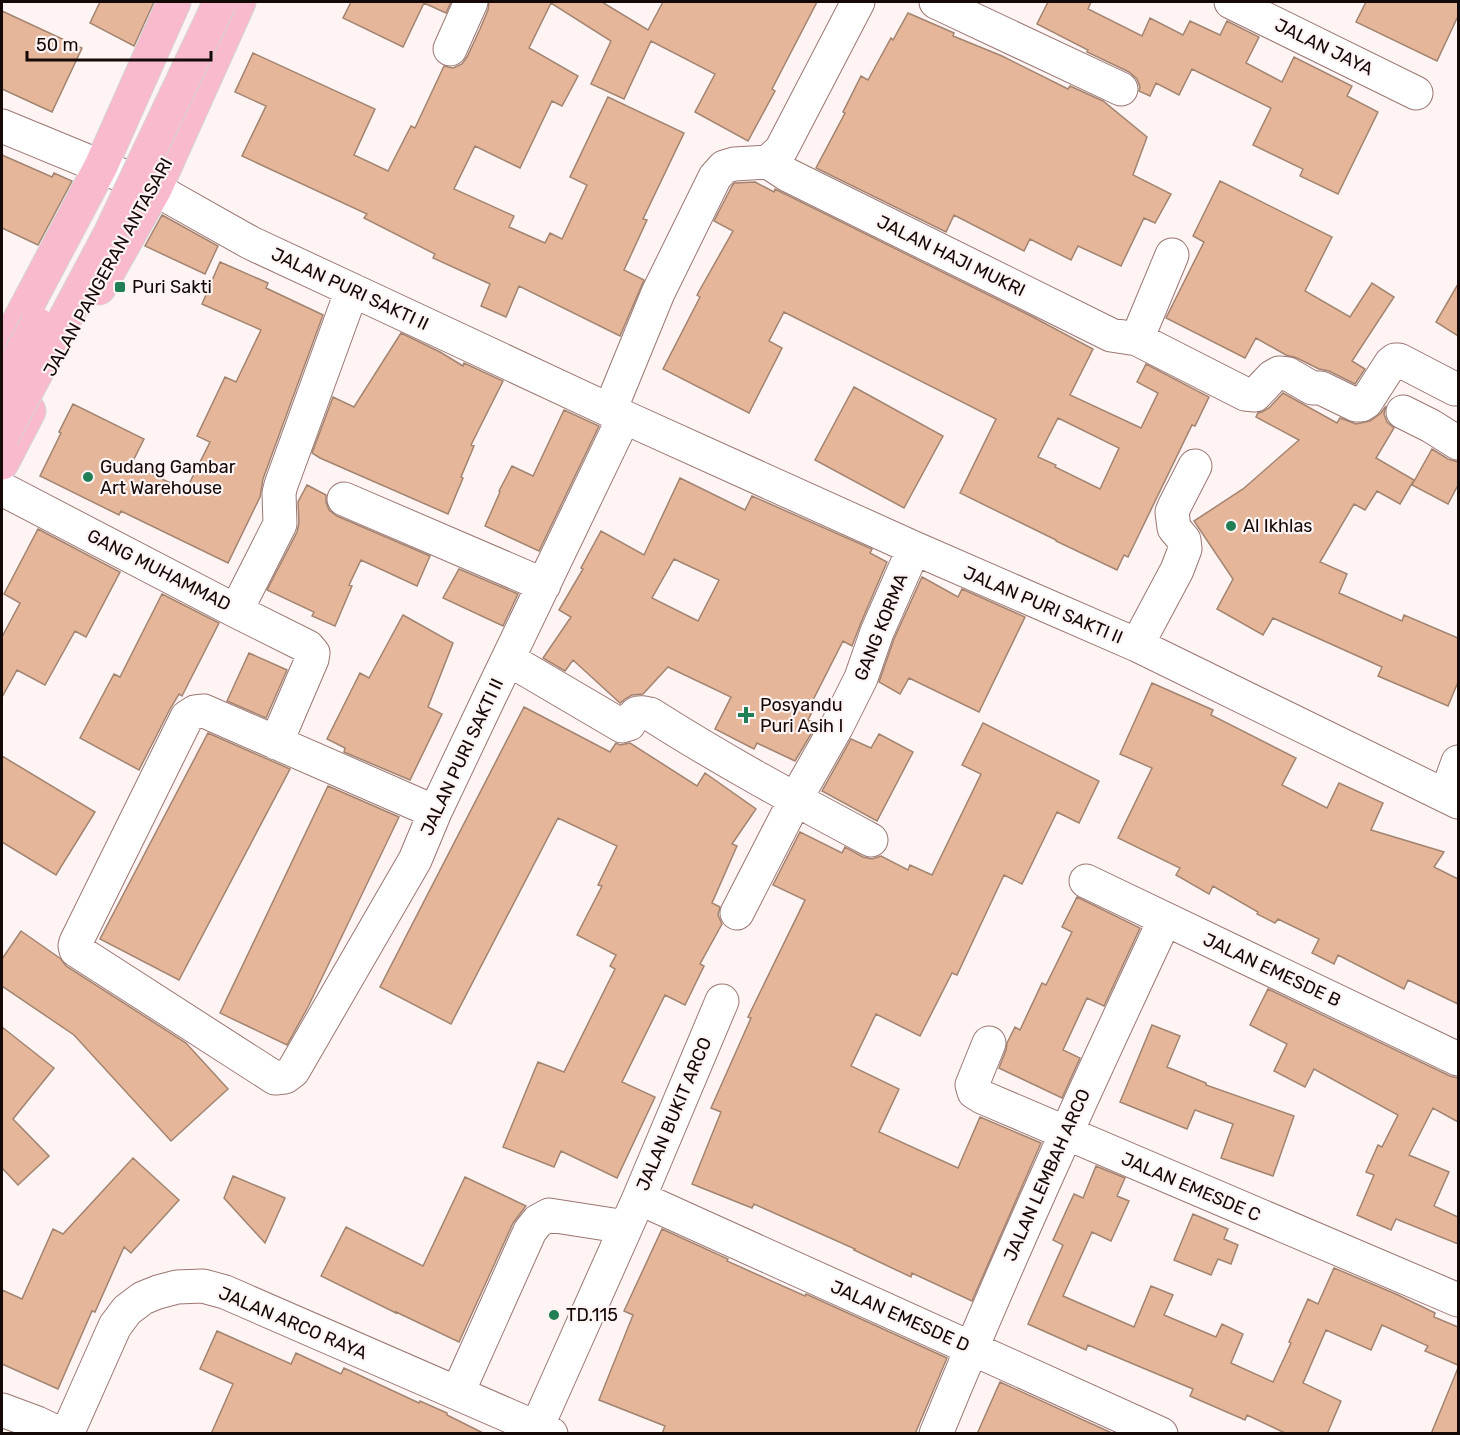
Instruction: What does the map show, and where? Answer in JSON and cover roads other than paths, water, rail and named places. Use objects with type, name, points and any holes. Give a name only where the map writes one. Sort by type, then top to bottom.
[{"type":"main road","name":"JALAN PANGERAN ANTASARI","points":[[2,463],[24,421],[127,177],[174,2]]},
{"type":"main road","points":[[2,388],[93,223],[198,2]]},
{"type":"main road","points":[[2,437],[110,234],[220,2]]},
{"type":"main road","name":"JALAN PANGERAN ANTASARI","points":[[2,353],[127,177],[239,2]]},
{"type":"street","points":[[450,49],[471,2]]},
{"type":"street","points":[[768,162],[781,150],[858,2]]},
{"type":"street","points":[[936,2],[1121,89]]},
{"type":"street","name":"JALAN JAYA","points":[[1231,2],[1272,10],[1416,93]]},
{"type":"street","name":"JALAN PURI SAKTI II","points":[[2,126],[127,177],[251,243],[617,414],[914,548],[1137,645],[1452,799]]},
{"type":"street","name":"JALAN PURI SAKTI II","points":[[276,743],[204,711],[195,712],[187,717],[75,946],[76,950],[276,1078],[285,1077],[293,1071],[415,860],[435,812],[544,585],[617,414],[658,293],[715,177],[724,167],[734,164],[768,162]]},
{"type":"street","name":"JALAN HAJI MUKRI","points":[[768,162],[788,175],[1111,335],[1137,339],[1245,394],[1255,395],[1279,373],[1288,374],[1312,388],[1321,388],[1356,405],[1361,405],[1391,363],[1399,360],[1457,386]]},
{"type":"street","points":[[1137,339],[1172,255]]},
{"type":"street","name":"GANG MUHAMMAD","points":[[2,489],[236,612],[280,524],[281,485],[351,290]]},
{"type":"street","points":[[1457,386],[1417,419],[1458,443]]},
{"type":"street","points":[[1137,645],[1177,570],[1185,549],[1184,540],[1174,528],[1172,512],[1195,466]]},
{"type":"street","points":[[344,499],[544,585]]},
{"type":"street","name":"GANG KORMA","points":[[737,913],[861,678],[877,632],[914,548]]},
{"type":"street","points":[[236,612],[308,647],[313,653],[276,743],[435,812]]},
{"type":"street","points":[[508,659],[622,726],[629,724],[636,713],[650,714],[705,749],[871,840]]},
{"type":"street","points":[[1452,799],[1458,762]]},
{"type":"street","name":"JALAN EMESDE B","points":[[1086,881],[1458,1059]]},
{"type":"street","name":"JALAN LEMBAH ARCO","points":[[936,1434],[970,1348],[1065,1133],[1165,920]]},
{"type":"street","name":"JALAN BUKIT ARCO","points":[[544,1430],[626,1227],[722,1001]]},
{"type":"street","name":"JALAN EMESDE C","points":[[989,1043],[972,1084],[974,1092],[982,1097],[1458,1300]]},
{"type":"street","name":"JALAN EMESDE D","points":[[639,1198],[1161,1434]]},
{"type":"street","points":[[458,1392],[530,1231],[538,1221],[549,1215],[626,1227]]},
{"type":"street","name":"JALAN ARCO RAYA","points":[[67,1434],[115,1326],[127,1310],[143,1298],[158,1292],[177,1287],[203,1286],[225,1292],[544,1430]]},
{"type":"street","points":[[2,1410],[60,1434]]},
{"type":"place","name":"Puri Sakti","points":[[120,287]]},
{"type":"place","name":"Gudang Gambar Art Warehouse","points":[[88,477]]},
{"type":"place","name":"Al Ikhlas","points":[[1231,526]]},
{"type":"place","name":"Posyandu Puri Asih I","points":[[746,715]]},
{"type":"place","name":"TD.115","points":[[554,1315]]}]
